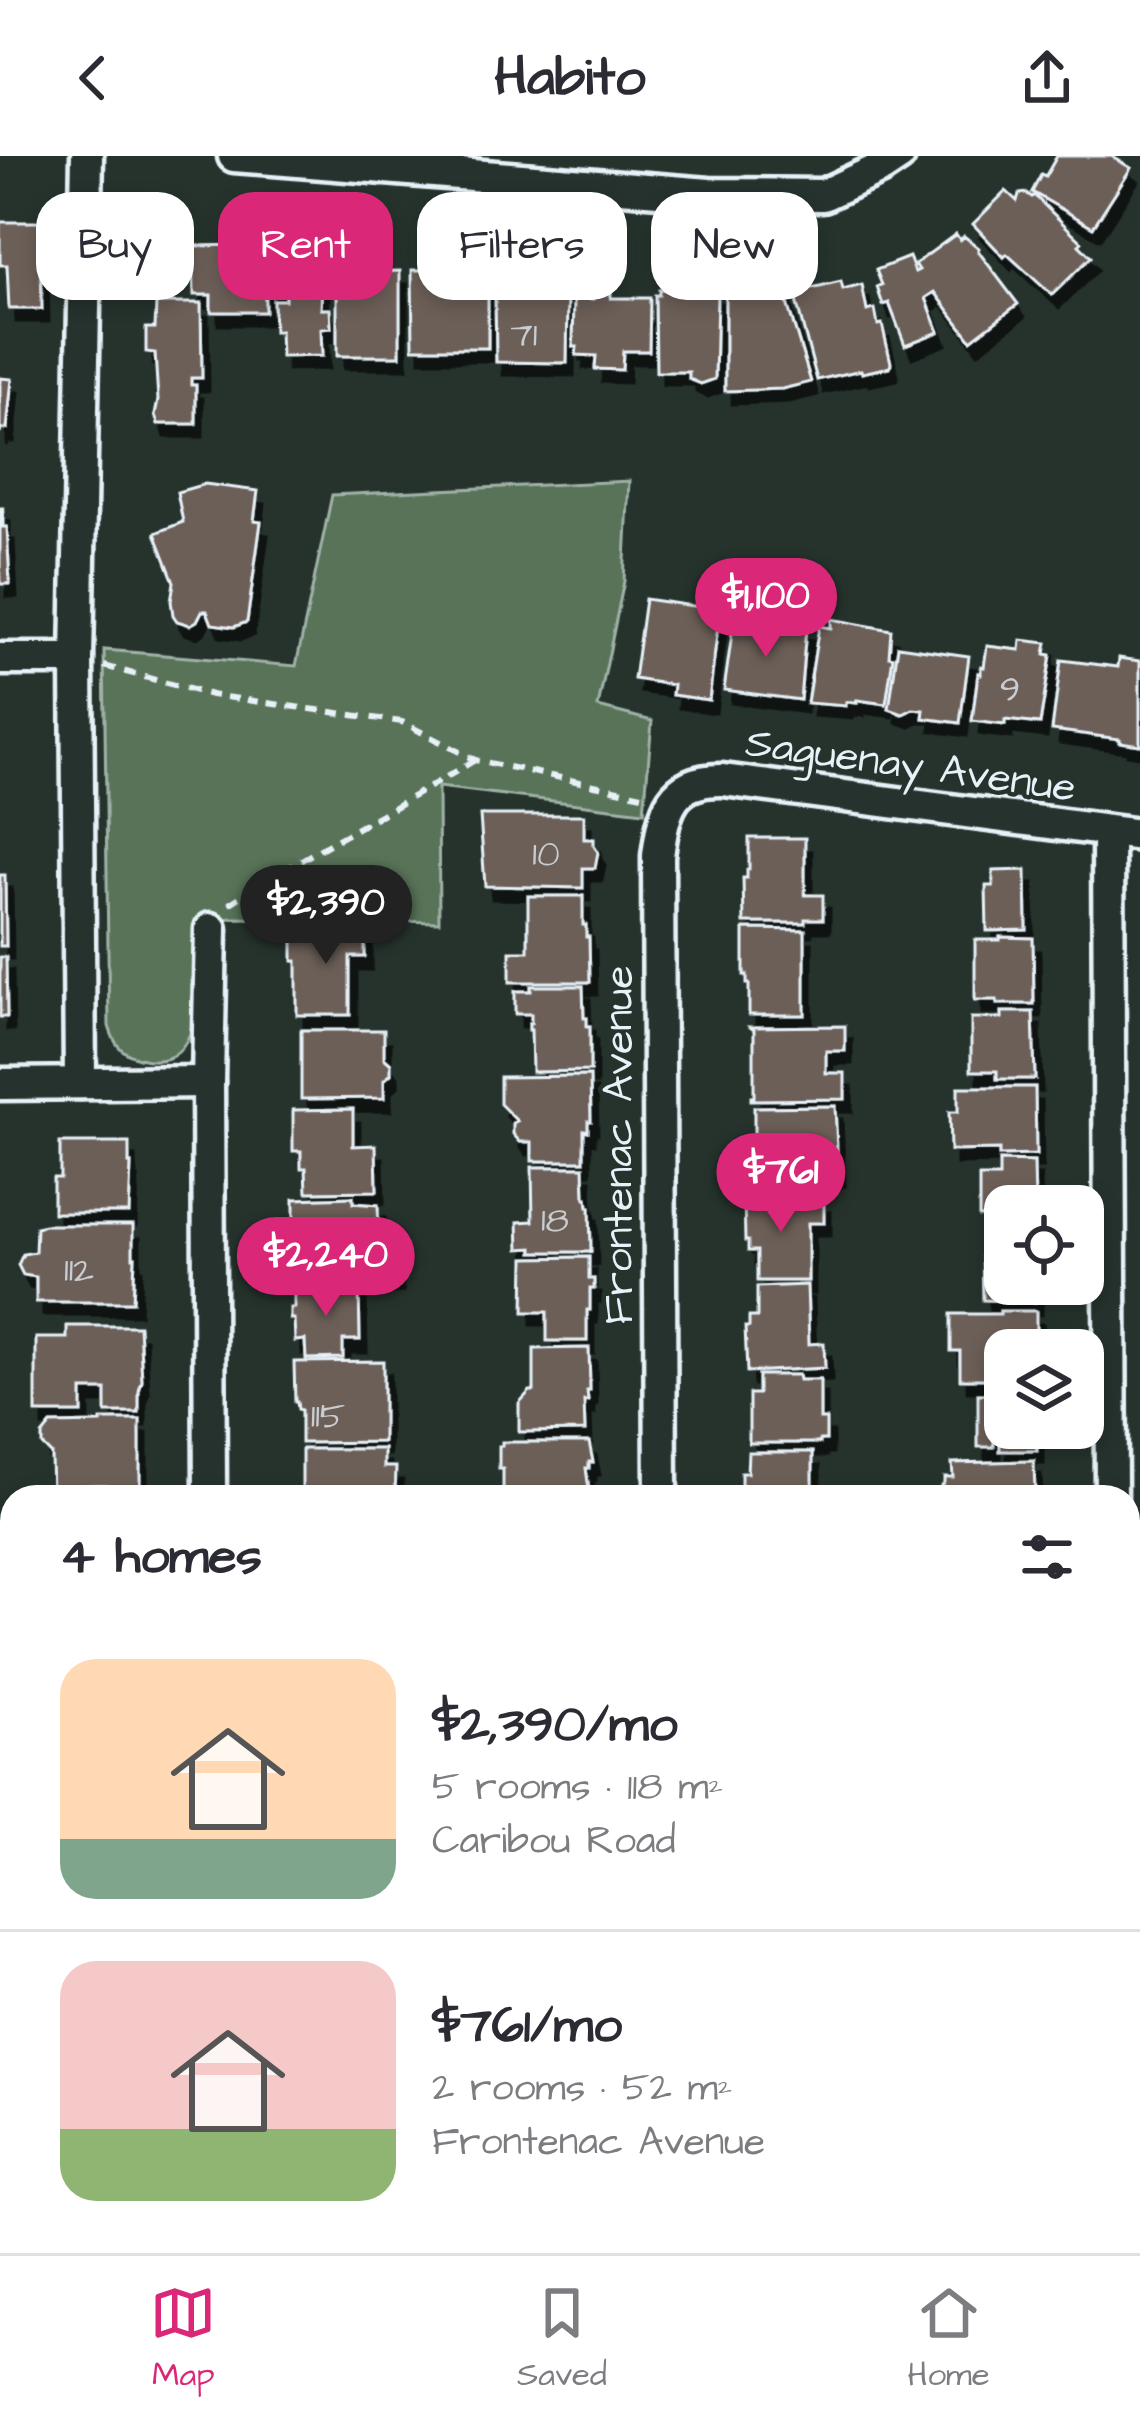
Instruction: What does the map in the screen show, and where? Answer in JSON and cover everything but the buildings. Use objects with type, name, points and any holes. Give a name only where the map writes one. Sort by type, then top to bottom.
[{"type":"street","points":[[80,1083],[77,659],[87,156]]},
{"type":"street","points":[[234,156],[709,194],[777,195],[823,195],[899,156]]},
{"type":"street","points":[[0,659],[77,659]]},
{"type":"street","name":"Saguenay Avenue","points":[[675,795],[702,780],[723,780],[1140,836]]},
{"type":"street","name":"Frontenac Avenue","points":[[661,1485],[658,856],[661,831],[675,795]]},
{"type":"street","points":[[1108,832],[1111,1485]]},
{"type":"street","points":[[210,1485],[211,929]]},
{"type":"street","points":[[0,1084],[208,1082]]},
{"type":"path","points":[[77,659],[211,695],[402,722],[475,760],[641,795],[675,795]]},
{"type":"path","points":[[211,929],[229,904],[245,893],[475,760]]},
{"type":"green space","points":[[629,481],[624,581],[598,707],[652,721],[644,812],[438,787],[439,922],[195,920],[197,987],[190,1034],[179,1051],[163,1060],[139,1058],[122,1050],[109,1026],[104,650],[296,666],[332,495]]}]
